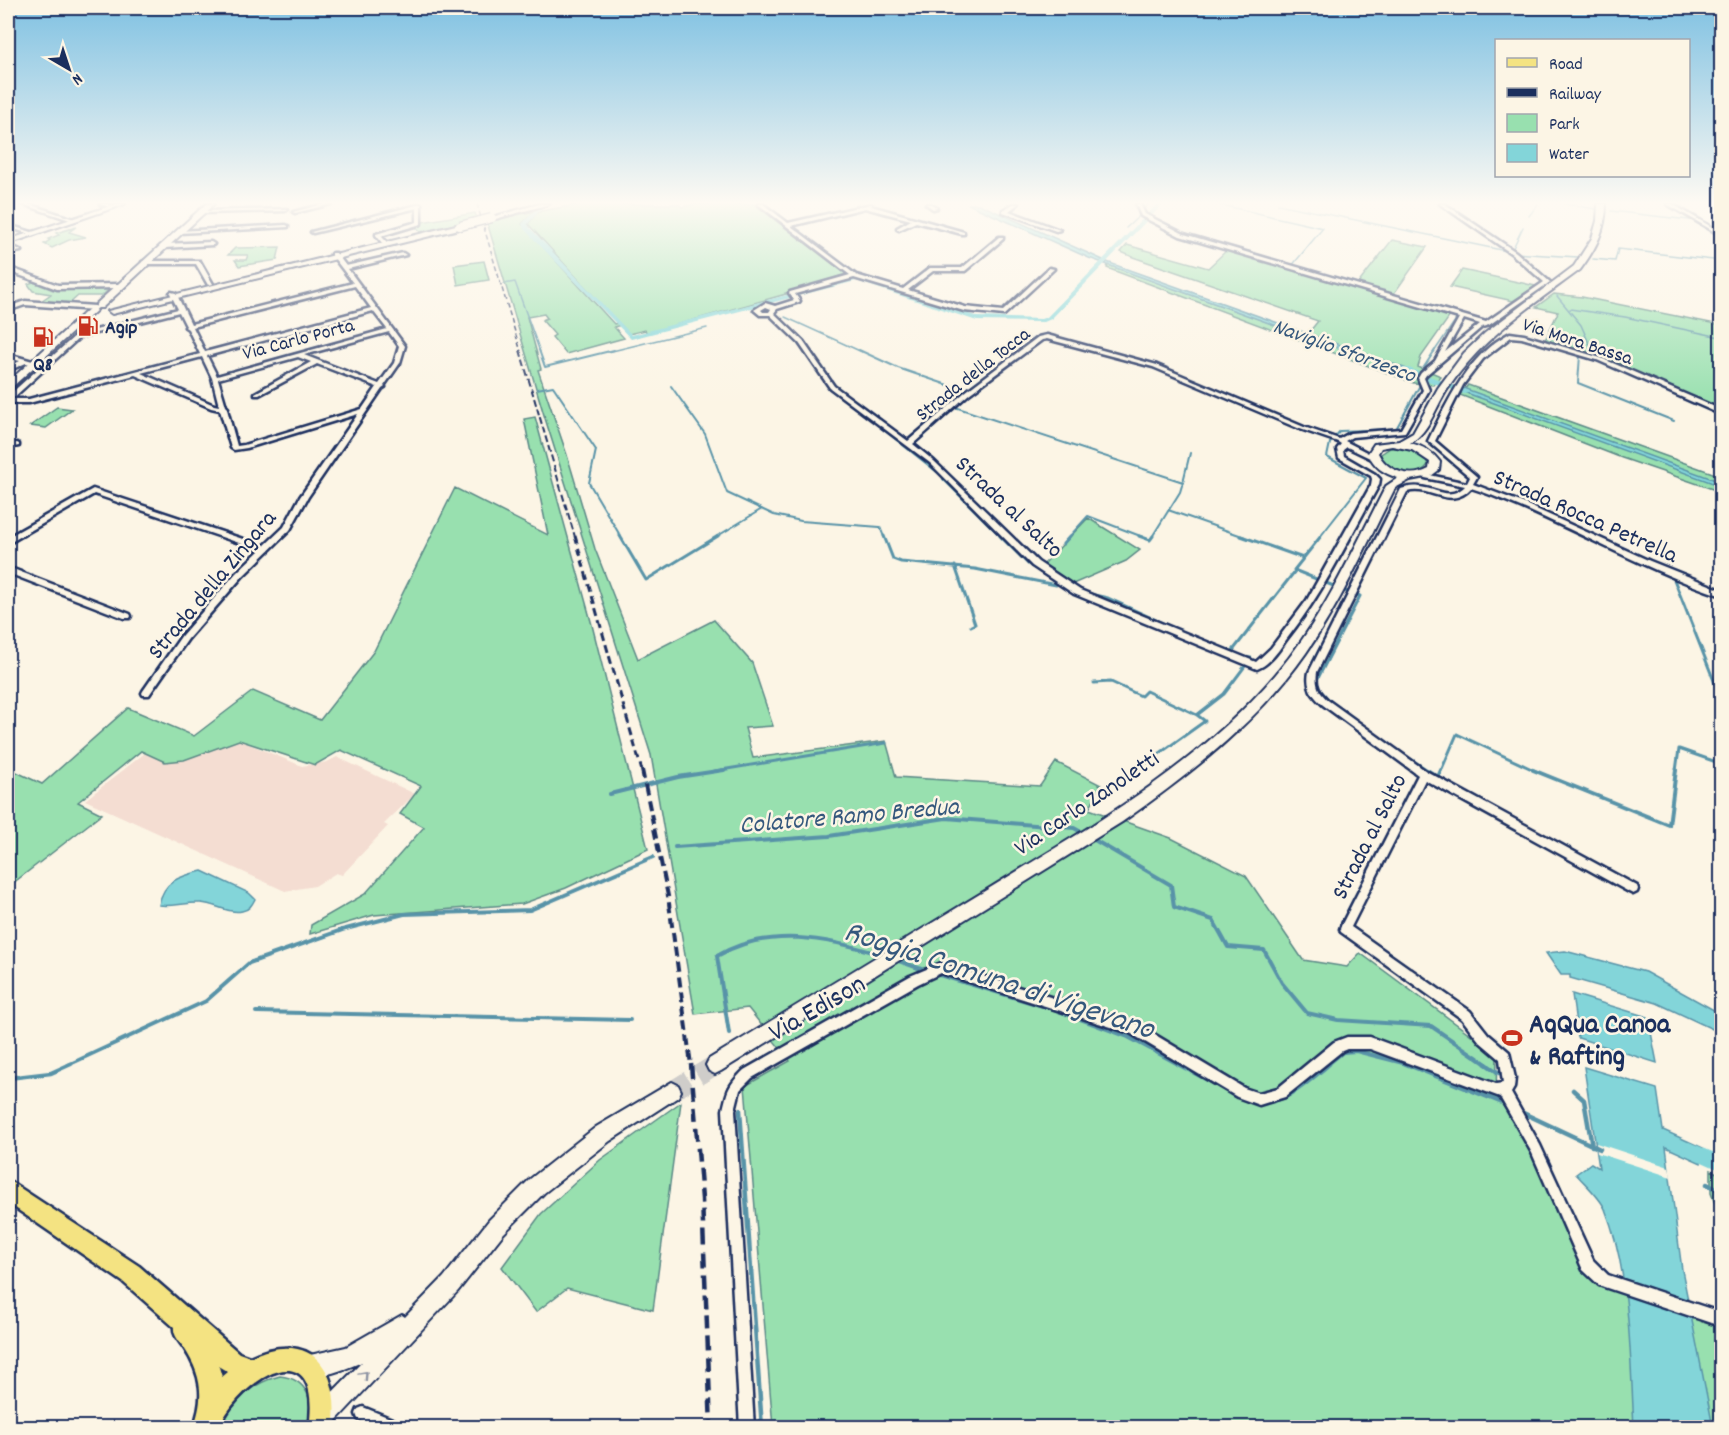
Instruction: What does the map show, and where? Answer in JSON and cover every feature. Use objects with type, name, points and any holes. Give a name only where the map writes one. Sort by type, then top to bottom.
[{"type":"main road","points":[[112,304],[119,286],[135,271]]},
{"type":"main road","points":[[174,294],[266,271]]},
{"type":"main road","points":[[8,386],[29,362],[96,309],[112,304],[174,294],[269,271]]},
{"type":"main road","points":[[1400,444],[1417,435],[1446,384],[1467,355],[1488,335],[1574,271]]},
{"type":"main road","points":[[96,309],[112,304]]},
{"type":"main road","points":[[1385,469],[1409,476],[1425,476],[1431,473],[1435,466],[1424,451],[1417,435]]},
{"type":"main road","points":[[1409,476],[1391,486],[1389,475],[1374,458],[1373,453],[1378,446],[1400,444],[1424,451]]},
{"type":"main road","name":"Via Carlo Zanoletti","points":[[716,1065],[1089,835],[1164,786],[1255,706],[1321,621],[1391,486]]},
{"type":"main road","points":[[322,1422],[450,1284],[496,1227],[537,1186],[603,1134],[672,1091]]},
{"type":"main road","points":[[8,1191],[131,1274],[231,1361],[250,1370]]},
{"type":"main road","points":[[162,1302],[193,1340],[208,1369],[214,1396],[208,1421]]},
{"type":"main road","points":[[309,1365],[330,1364],[354,1356],[423,1312]]},
{"type":"main road","points":[[208,1421],[228,1390],[250,1370],[282,1358],[297,1359],[309,1365],[317,1374],[323,1386],[322,1422]]},
{"type":"street","points":[[13,271],[57,287],[119,286]]},
{"type":"street","points":[[203,271],[210,284]]},
{"type":"street","points":[[346,271],[390,330]]},
{"type":"street","points":[[847,271],[854,276],[964,309],[1004,313],[1049,271]]},
{"type":"street","points":[[904,290],[929,271]]},
{"type":"street","name":"Via Mora Bassa","points":[[1310,271],[1486,324]]},
{"type":"street","points":[[1340,441],[1350,435],[1403,431],[1426,390],[1422,376],[1480,326],[1547,282],[1534,271]]},
{"type":"street","name":"Strada della Tocca","points":[[854,276],[793,295],[796,301],[773,311],[801,342],[832,387],[909,444],[968,392],[1040,338],[1047,337],[1155,366],[1340,441]]},
{"type":"street","points":[[188,327],[356,284]]},
{"type":"street","points":[[174,294],[201,355],[215,378],[234,447],[245,447],[365,409]]},
{"type":"street","points":[[8,309],[17,304],[96,309]]},
{"type":"street","points":[[8,400],[29,401],[375,309]]},
{"type":"street","points":[[8,400],[78,336],[180,310]]},
{"type":"street","points":[[1435,366],[1461,317]]},
{"type":"street","name":"Strada della Zingara","points":[[146,693],[185,637],[287,528],[304,497],[382,387],[403,349],[390,330]]},
{"type":"street","name":"Via Carlo Porta","points":[[215,378],[390,330]]},
{"type":"street","name":"Via Mora Bassa","points":[[1468,486],[1474,477],[1431,441],[1460,385],[1481,358],[1510,335],[1522,336],[1595,358],[1722,413]]},
{"type":"street","points":[[298,355],[382,387]]},
{"type":"street","points":[[8,356],[29,362]]},
{"type":"street","points":[[8,369],[29,362]]},
{"type":"street","points":[[257,394],[316,362]]},
{"type":"street","points":[[136,373],[213,407],[225,408]]},
{"type":"street","points":[[1340,441],[1378,446]]},
{"type":"street","points":[[1340,441],[1374,458]]},
{"type":"street","name":"Strada al Salto","points":[[909,444],[944,472],[969,502],[1035,564],[1075,590],[1257,666],[1265,661],[1324,582],[1376,479],[1341,457],[1340,441]]},
{"type":"street","points":[[8,446],[17,445]]},
{"type":"street","points":[[1435,466],[1458,483]]},
{"type":"street","points":[[1425,476],[1468,486]]},
{"type":"street","name":"Strada al Salto","points":[[1468,486],[1458,495],[1451,497],[1415,488],[1404,491],[1313,672],[1311,686],[1326,702],[1423,774],[1346,929],[1466,1015],[1484,1038],[1505,1056],[1509,1078],[1508,1088],[1499,1089]]},
{"type":"street","name":"Strada Rocca Petrella","points":[[1468,486],[1534,511],[1651,565],[1722,593]]},
{"type":"street","points":[[8,540],[93,491],[266,549]]},
{"type":"street","points":[[8,570],[127,616]]},
{"type":"street","points":[[1423,774],[1633,890]]},
{"type":"street","name":"Via Edison","points":[[747,1428],[729,1110],[735,1087],[748,1074],[929,972],[948,968],[1133,1028],[1241,1093],[1259,1099],[1281,1093],[1338,1046],[1347,1043],[1370,1043],[1499,1089]]},
{"type":"street","points":[[1499,1089],[1513,1108],[1536,1149],[1588,1264],[1604,1280],[1718,1317]]},
{"type":"street","points":[[363,1414],[397,1428]]},
{"type":"shaded area","points":[[239,740],[302,766],[327,762],[337,757],[415,794],[384,824],[388,826],[342,875],[336,873],[315,886],[285,891],[85,800],[145,753],[165,762],[184,760]]},
{"type":"green space","points":[[455,271],[487,271],[489,280],[458,285]]},
{"type":"green space","points":[[501,271],[565,271],[614,324],[618,323],[571,271],[842,271],[846,274],[786,294],[647,333],[645,330],[629,334],[621,325],[614,327],[624,338],[566,354],[552,337],[555,335],[542,320],[547,318],[544,314],[527,317],[541,369],[538,370],[567,455],[595,549],[638,659],[714,620],[752,663],[773,726],[745,728],[753,758],[886,741],[896,777],[1040,786],[1056,762],[1101,785],[1089,809],[1171,838],[1246,876],[1303,960],[1347,967],[1360,953],[1497,1054],[1496,1096],[1518,1127],[1592,1280],[1721,1325],[1721,1427],[773,1427],[745,1086],[790,1061],[748,1008],[695,1014],[651,755],[544,415]]},
{"type":"green space","points":[[1115,271],[1125,271],[1306,336],[1318,321],[1173,271],[1298,271],[1450,316],[1421,357],[1418,367],[1441,376],[1433,385],[1414,383]]},
{"type":"green space","points":[[1368,271],[1410,271],[1393,295],[1357,285]]},
{"type":"green space","points":[[1461,271],[1536,286],[1513,301],[1450,287]]},
{"type":"green space","points":[[33,282],[53,290],[111,287],[102,296],[78,296],[69,304],[38,303],[51,294],[33,291],[28,284]]},
{"type":"green space","points":[[1554,294],[1582,297],[1721,325],[1716,385],[1721,386],[1721,409],[1604,358],[1545,340],[1558,312],[1536,307]]},
{"type":"green space","points":[[1468,385],[1721,476],[1721,492],[1622,458],[1460,395]]},
{"type":"green space","points":[[57,407],[72,409],[46,428],[30,426]]},
{"type":"green space","points":[[535,417],[592,625],[648,849],[566,888],[522,904],[374,915],[310,934],[311,925],[365,894],[424,827],[400,814],[421,786],[341,750],[315,765],[239,740],[184,760],[165,762],[141,751],[78,802],[102,814],[8,887],[8,768],[42,784],[128,708],[194,736],[253,691],[320,720],[374,651],[455,488],[548,535],[524,419]]},
{"type":"green space","points":[[1390,448],[1407,449],[1418,453],[1428,465],[1418,472],[1398,470],[1382,459],[1381,454]]},
{"type":"green space","points":[[1088,518],[1140,550],[1126,561],[1073,584],[1042,566]]},
{"type":"green space","points":[[681,1102],[653,1310],[567,1288],[536,1312],[502,1267],[541,1214],[600,1160]]},
{"type":"green space","points":[[1711,1170],[1721,1175],[1721,1219],[1711,1193]]},
{"type":"green space","points":[[280,1376],[297,1382],[307,1393],[311,1409],[308,1427],[222,1428],[231,1409],[244,1394],[261,1383]]},
{"type":"water","points":[[1124,271],[1132,271],[1419,373],[1416,376]]},
{"type":"water","points":[[1463,388],[1721,482],[1721,486],[1461,391]]},
{"type":"water","points":[[202,871],[249,893],[255,899],[253,903],[247,910],[237,912],[201,903],[159,905],[164,890],[174,881]]},
{"type":"water","points":[[1565,951],[1645,972],[1721,1014],[1721,1033],[1657,1003],[1570,978],[1570,975],[1561,975],[1546,953]]},
{"type":"water","points":[[1572,994],[1648,1017],[1657,1063],[1578,1038]]},
{"type":"water","points":[[1584,1067],[1657,1089],[1663,1130],[1703,1148],[1701,1163],[1666,1147],[1682,1270],[1713,1427],[1634,1427],[1628,1316],[1614,1234],[1603,1204],[1576,1174],[1591,1163],[1599,1168]]},
{"type":"pier","points":[[1596,1143],[1669,1167],[1671,1177],[1597,1153]]},
{"type":"waterway","points":[[567,271],[631,337],[856,279],[977,319],[1042,321],[1049,318],[1095,271]]},
{"type":"waterway","points":[[504,284],[515,282],[540,352]]},
{"type":"waterway","points":[[1377,294],[1457,318],[1434,352]]},
{"type":"waterway","points":[[1557,296],[1581,325],[1593,352]]},
{"type":"waterway","points":[[1570,309],[1625,317],[1720,337],[1722,330]]},
{"type":"waterway","points":[[785,317],[862,352]]},
{"type":"waterway","points":[[608,352],[707,328]]},
{"type":"waterway","points":[[798,344],[804,352]]},
{"type":"waterway","points":[[539,350],[545,367],[614,350]]},
{"type":"waterway","points":[[803,350],[828,384]]},
{"type":"waterway","points":[[859,350],[898,368],[971,393],[955,407],[1183,482]]},
{"type":"waterway","points":[[1320,537],[1366,478],[1327,457],[1330,443],[1340,431],[1396,429],[1420,385],[1417,378],[1435,350]]},
{"type":"waterway","points":[[1580,355],[1595,360],[1593,350]]},
{"type":"waterway","points":[[1572,353],[1580,355]]},
{"type":"waterway","points":[[1580,355],[1578,383],[1674,421]]},
{"type":"waterway","name":"Naviglio Sforzesco","points":[[1406,370],[1467,392]]},
{"type":"waterway","points":[[537,389],[553,386],[596,450],[589,483],[621,537]]},
{"type":"waterway","points":[[671,386],[705,434],[727,493],[762,509]]},
{"type":"waterway","points":[[842,397],[937,472]]},
{"type":"waterway","points":[[1183,482],[1190,453]]},
{"type":"waterway","points":[[943,479],[1028,564],[1070,590]]},
{"type":"waterway","points":[[1169,510],[1180,492],[1183,482]]},
{"type":"waterway","points":[[716,537],[762,509]]},
{"type":"waterway","points":[[762,509],[774,515],[801,521],[880,527],[884,537]]},
{"type":"waterway","points":[[1152,537],[1169,510]]},
{"type":"waterway","points":[[1169,510],[1245,537]]},
{"type":"waterway","points":[[1538,515],[1561,525]]},
{"type":"waterway","points":[[1069,537],[1088,516],[1143,537]]},
{"type":"waterway","points":[[620,536],[646,580],[718,536]]},
{"type":"waterway","points":[[884,536],[893,559],[901,562],[955,567]]},
{"type":"waterway","points":[[1063,544],[1070,536]]},
{"type":"waterway","points":[[1139,536],[1150,540],[1153,536]]},
{"type":"waterway","points":[[1241,536],[1303,558]]},
{"type":"waterway","points":[[1321,536],[1294,570],[1336,587]]},
{"type":"waterway","points":[[955,567],[1056,585]]},
{"type":"waterway","points":[[955,567],[975,624],[971,626]]},
{"type":"waterway","points":[[1231,653],[1295,571]]},
{"type":"waterway","points":[[1673,577],[1722,701]]},
{"type":"waterway","points":[[1335,706],[1318,688],[1317,680],[1360,596],[1342,590]]},
{"type":"waterway","points":[[1085,593],[1108,598],[1176,629]]},
{"type":"waterway","points":[[1197,715],[1224,694],[1251,658],[1243,657]]},
{"type":"waterway","points":[[1094,683],[1111,682],[1141,696],[1146,691],[1197,715]]},
{"type":"waterway","points":[[1135,771],[1205,721],[1197,715]]},
{"type":"waterway","points":[[1441,771],[1457,734],[1536,771]]},
{"type":"waterway","points":[[715,771],[886,743]]},
{"type":"waterway","points":[[1676,771],[1679,749],[1722,764]]},
{"type":"waterway","points":[[1397,750],[1429,771]]},
{"type":"waterway","points":[[610,794],[678,777],[724,770]]},
{"type":"waterway","points":[[1125,777],[1138,770]]},
{"type":"waterway","points":[[1427,770],[1438,777],[1441,770]]},
{"type":"waterway","points":[[1533,770],[1669,825],[1676,770]]},
{"type":"waterway","name":"Colatore Ramo Bredua","points":[[675,847],[829,836],[946,818],[1074,828],[1083,833]]},
{"type":"waterway","name":"Colatore Ramo Bredua","points":[[1091,838],[1171,885],[1174,907],[1213,920],[1228,947],[1264,950],[1282,983],[1307,1013],[1338,1020],[1431,1026],[1488,1065]]},
{"type":"waterway","name":"Colatore Ramo Bredua","points":[[68,1065],[206,1001],[249,963],[342,930],[404,914],[530,910],[653,857]]},
{"type":"waterway","name":"Roggia Comuna di Vigevano","points":[[729,1033],[717,956],[737,947],[777,938],[820,940],[882,955]]},
{"type":"waterway","name":"Roggia Comuna di Vigevano","points":[[896,960],[927,971]]},
{"type":"waterway","name":"Roggia Comuna di Vigevano","points":[[936,974],[1053,1009],[1128,1037],[1180,1065]]},
{"type":"waterway","points":[[256,1012],[630,1020]]},
{"type":"waterway","name":"Roggia Comuna di Vigevano","points":[[1327,1065],[1343,1052],[1356,1051],[1411,1065]]},
{"type":"waterway","name":"Colatore Ramo Bredua","points":[[8,1078],[51,1073],[71,1064]]},
{"type":"waterway","name":"Roggia Comuna di Vigevano","points":[[1178,1064],[1219,1086]]},
{"type":"waterway","name":"Roggia Comuna di Vigevano","points":[[1246,1100],[1270,1102],[1281,1099],[1301,1087],[1329,1064]]},
{"type":"waterway","name":"Roggia Comuna di Vigevano","points":[[1406,1064],[1505,1104]]},
{"type":"waterway","name":"Colatore Ramo Bredua","points":[[1486,1064],[1499,1073]]},
{"type":"waterway","name":"Colatore Ramo Bredua","points":[[1573,1090],[1584,1100],[1592,1145]]},
{"type":"waterway","name":"Roggia Comuna di Vigevano","points":[[740,1110],[762,1428]]},
{"type":"waterway","name":"Roggia Comuna di Vigevano","points":[[1519,1111],[1592,1145]]},
{"type":"waterway","name":"Colatore Ramo Bredua","points":[[1592,1145],[1600,1149]]},
{"type":"waterway","points":[[1689,1149],[1722,1164]]},
{"type":"waterway","name":"Colatore Ramo Bredua","points":[[1707,1184],[1722,1192]]},
{"type":"tunnel","points":[[672,1091],[715,1065]]},
{"type":"railway","points":[[497,271],[521,352]]},
{"type":"railway","points":[[520,350],[575,537]]},
{"type":"railway","points":[[575,536],[642,771]]},
{"type":"railway","points":[[642,770],[668,896],[691,1065]]},
{"type":"railway","points":[[691,1064],[702,1199],[711,1428]]},
{"type":"place","name":"Agip","points":[[88,326]]},
{"type":"place","name":"Q8","points":[[43,337]]},
{"type":"place","name":"AqQua Canoa & Rafting","points":[[1512,1038]]}]
